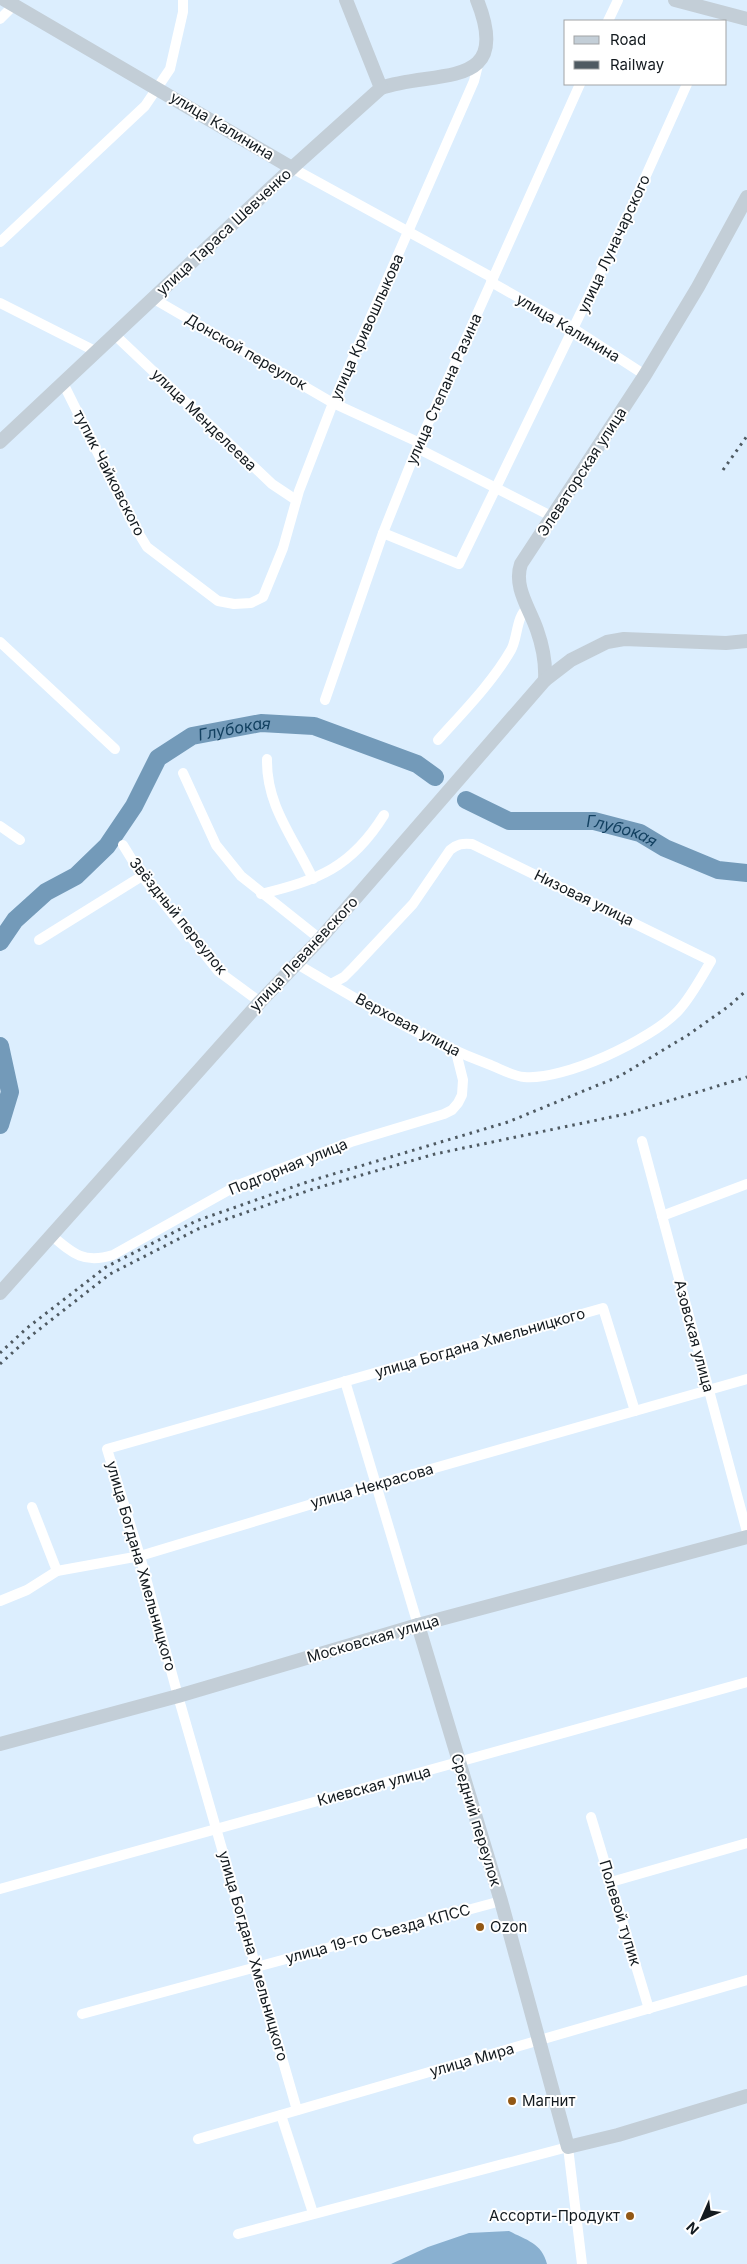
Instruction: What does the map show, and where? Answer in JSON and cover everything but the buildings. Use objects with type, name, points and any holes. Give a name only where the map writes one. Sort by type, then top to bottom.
[{"type":"street","points":[[0,242],[131,121],[158,87],[170,69],[183,12],[183,0]]},
{"type":"street","points":[[346,0],[380,88],[397,82],[447,77],[474,66],[479,61]]},
{"type":"street","name":"улица Кривошлыкова","points":[[263,597],[283,548],[296,500],[333,403],[474,80],[479,61],[486,48],[487,32],[477,0]]},
{"type":"street","points":[[608,20],[618,0]]},
{"type":"street","points":[[675,0],[717,16],[747,19]]},
{"type":"street","points":[[0,19],[10,2]]},
{"type":"street","name":"улица Калинина","points":[[10,2],[158,87],[292,168],[492,280],[574,329],[645,375]]},
{"type":"street","name":"улица Степана Разина","points":[[325,700],[383,533],[419,446],[580,85]]},
{"type":"street","name":"улица Луначарского","points":[[383,533],[459,564],[574,329],[687,85]]},
{"type":"street","name":"улица Тараса Шевченко","points":[[0,442],[380,88]]},
{"type":"street","name":"Элеваторская улица","points":[[545,680],[546,663],[542,645],[518,581],[521,564],[645,375],[698,286],[747,197]]},
{"type":"street","name":"Донской переулок","points":[[154,298],[333,403],[553,517]]},
{"type":"street","points":[[0,303],[97,352]]},
{"type":"street","name":"улица Менделеева","points":[[115,335],[272,484],[296,500]]},
{"type":"street","name":"тупик Чайковского","points":[[63,383],[133,524],[147,547],[218,602],[234,604],[251,603],[263,597]]},
{"type":"street","points":[[438,740],[505,661],[514,644],[522,614],[528,608]]},
{"type":"street","name":"улица Леваневского","points":[[0,1293],[260,1002],[320,939],[545,680],[592,648],[606,642],[624,639],[726,643],[747,641]]},
{"type":"street","points":[[0,642],[115,749]]},
{"type":"street","points":[[267,759],[267,772],[274,807],[313,879]]},
{"type":"street","points":[[184,774],[216,845],[241,876],[260,894],[320,939]]},
{"type":"street","points":[[260,894],[313,879],[326,873],[354,853],[375,830],[384,815]]},
{"type":"street","points":[[0,826],[20,840]]},
{"type":"street","name":"Низовая улица","points":[[331,984],[348,972],[413,904],[442,859],[455,845],[472,844],[711,961],[691,994],[677,1012],[642,1038],[581,1066],[544,1076],[523,1077]]},
{"type":"street","name":"Звёздный переулок","points":[[123,845],[142,876],[218,971],[260,1002]]},
{"type":"street","points":[[39,940],[142,876]]},
{"type":"street","name":"Верховая улица","points":[[297,964],[456,1052],[523,1077]]},
{"type":"street","name":"Подгорная улица","points":[[51,1235],[74,1254],[83,1258],[101,1259],[113,1255],[238,1185],[351,1142],[444,1114],[458,1103],[462,1095],[463,1080],[456,1052]]},
{"type":"street","name":"Азовская улица","points":[[642,1141],[747,1532]]},
{"type":"street","points":[[662,1216],[747,1184]]},
{"type":"street","name":"улица Богдана Хмельницкого","points":[[297,2110],[178,1696],[140,1556],[107,1449],[603,1308],[636,1411]]},
{"type":"street","name":"улица Некрасова","points":[[0,1601],[26,1590],[57,1571],[140,1556],[375,1485],[747,1379]]},
{"type":"street","name":"Средний переулок","points":[[345,1381],[501,1901],[568,2147],[582,2264]]},
{"type":"street","points":[[32,1506],[57,1571]]},
{"type":"street","name":"Московская улица","points":[[0,1744],[178,1696],[418,1625],[747,1537]]},
{"type":"street","name":"Киевская улица","points":[[0,1889],[747,1682]]},
{"type":"street","name":"Полевой тупик","points":[[591,1817],[649,2009]]},
{"type":"street","points":[[611,1882],[747,1843]]},
{"type":"street","name":"улица 19-го Съезда КПСС","points":[[82,2014],[501,1901]]},
{"type":"street","name":"улица Мира","points":[[198,2139],[747,1980]]},
{"type":"street","points":[[238,2234],[625,2133],[747,2096]]},
{"type":"street","points":[[280,2115],[313,2213]]},
{"type":"shaded area","points":[[509,2231],[533,2243],[545,2257],[547,2264],[391,2264],[428,2247],[469,2233]]},
{"type":"waterway","name":"Глубокая","points":[[0,942],[15,920],[46,892],[76,876],[107,846],[134,806],[158,758],[192,736],[261,723],[314,726],[417,764],[435,777]]},
{"type":"waterway","name":"Глубокая","points":[[466,800],[509,821],[594,821],[640,833],[665,848],[718,870],[747,873]]},
{"type":"waterway","name":"Глубокая","points":[[0,1046],[10,1092],[0,1125]]},
{"type":"railway","points":[[723,470],[747,436]]},
{"type":"railway","points":[[0,1353],[27,1328],[106,1267],[196,1221],[310,1181],[508,1122],[620,1076],[688,1035],[729,1006],[747,990]]},
{"type":"railway","points":[[0,1364],[32,1335],[110,1274],[198,1229],[313,1189],[435,1154],[626,1114],[747,1077]]},
{"type":"place","name":"Ozon","points":[[480,1927]]},
{"type":"place","name":"Магнит","points":[[512,2101]]},
{"type":"place","name":"Ассорти-Продукт","points":[[630,2216]]}]
